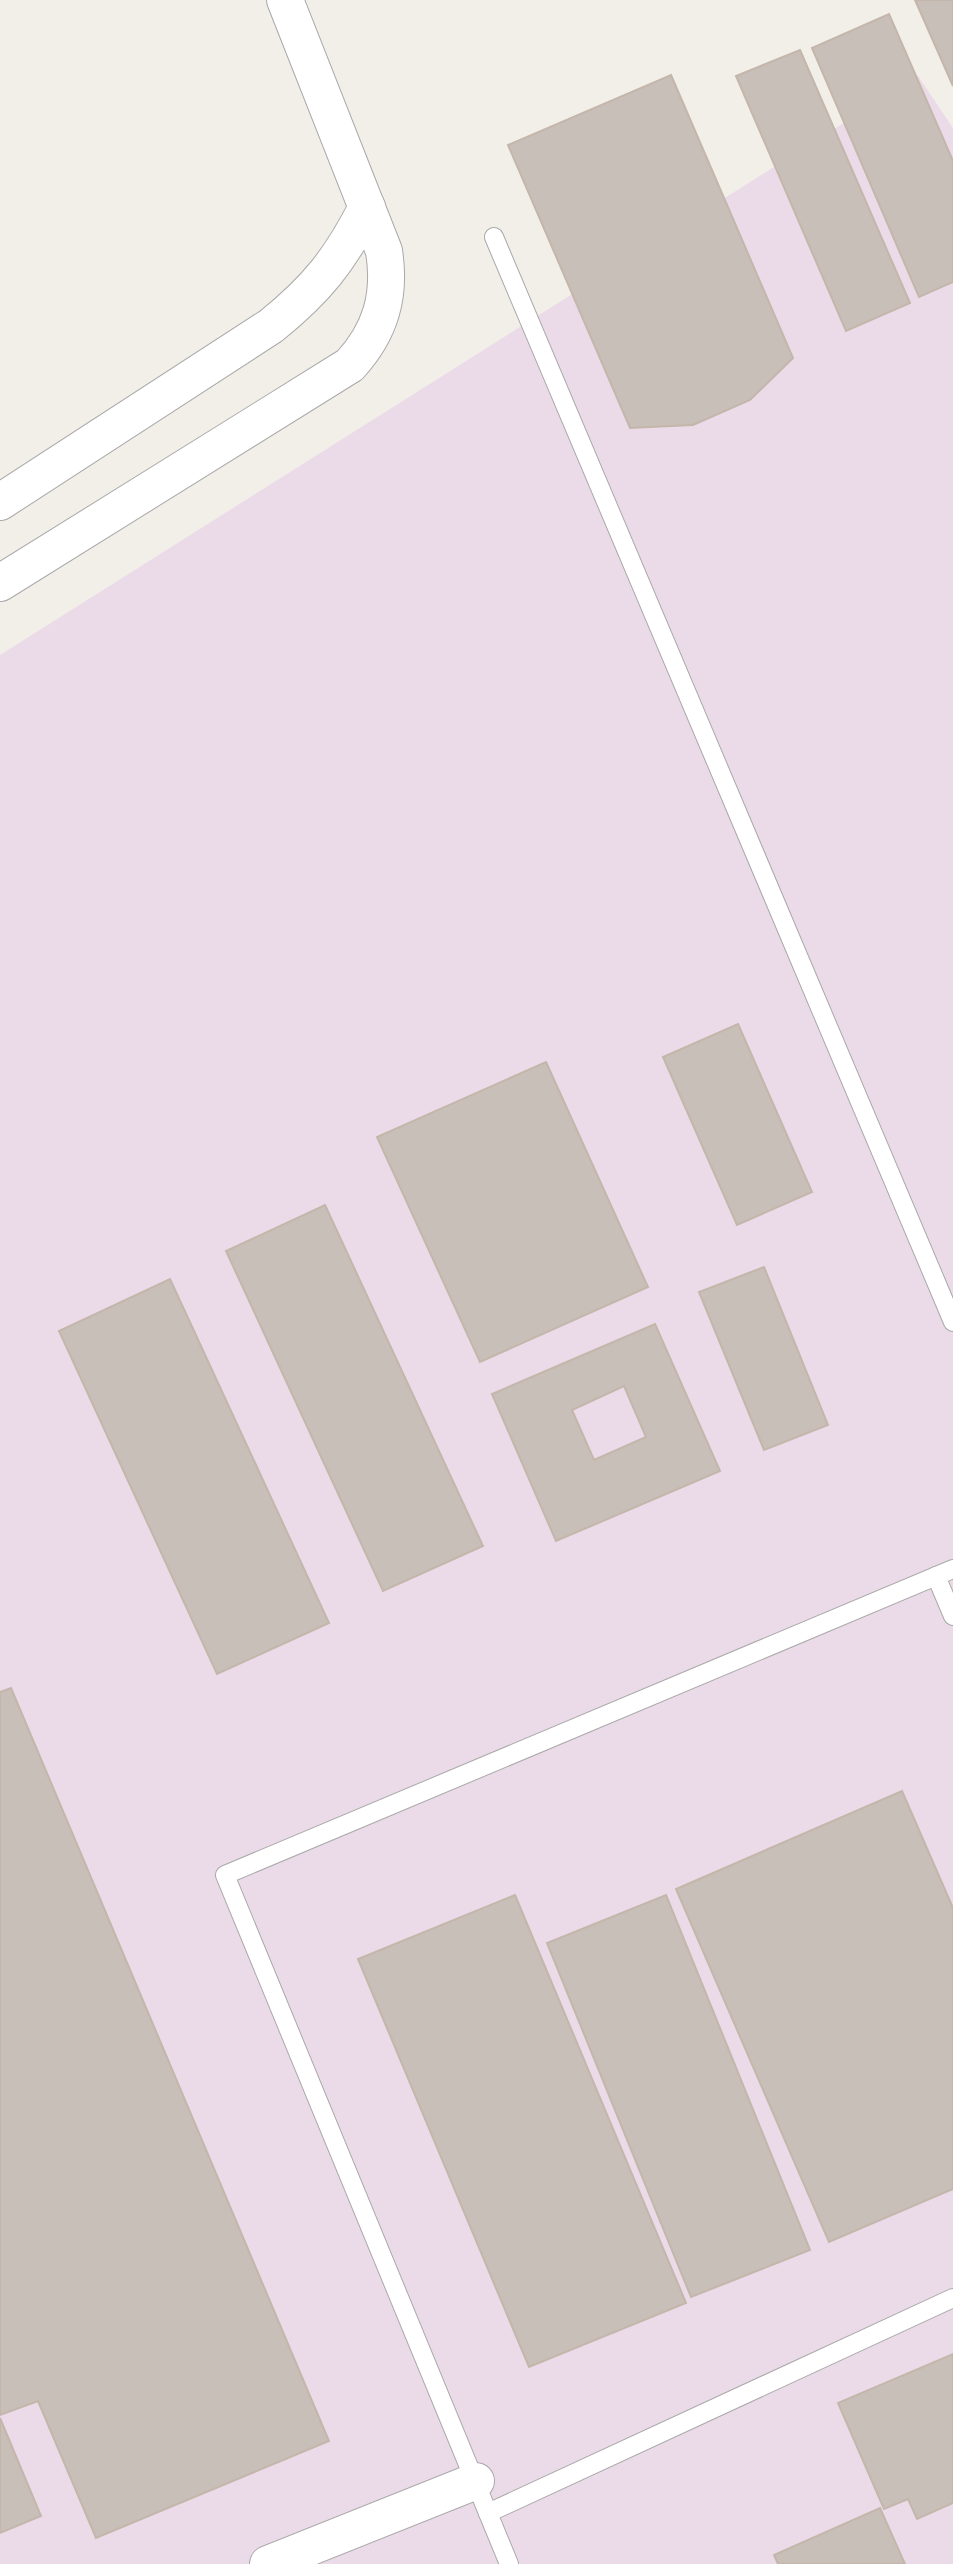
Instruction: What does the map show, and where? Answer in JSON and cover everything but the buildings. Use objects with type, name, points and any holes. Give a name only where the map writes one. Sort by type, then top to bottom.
[{"type":"street","points":[[0,583],[350,365],[375,332],[387,292],[384,251],[285,0]]},
{"type":"street","points":[[0,502],[271,326],[327,274],[349,242],[367,207]]},
{"type":"street","points":[[268,2564],[482,2497]]},
{"type":"lane","points":[[494,237],[953,1322]]},
{"type":"lane","points":[[509,2564],[225,1875],[944,1572],[953,1616]]},
{"type":"lane","points":[[482,2497],[953,2298]]},
{"type":"shaded area","points":[[918,76],[953,128],[953,2564],[0,2564],[0,655]]}]
